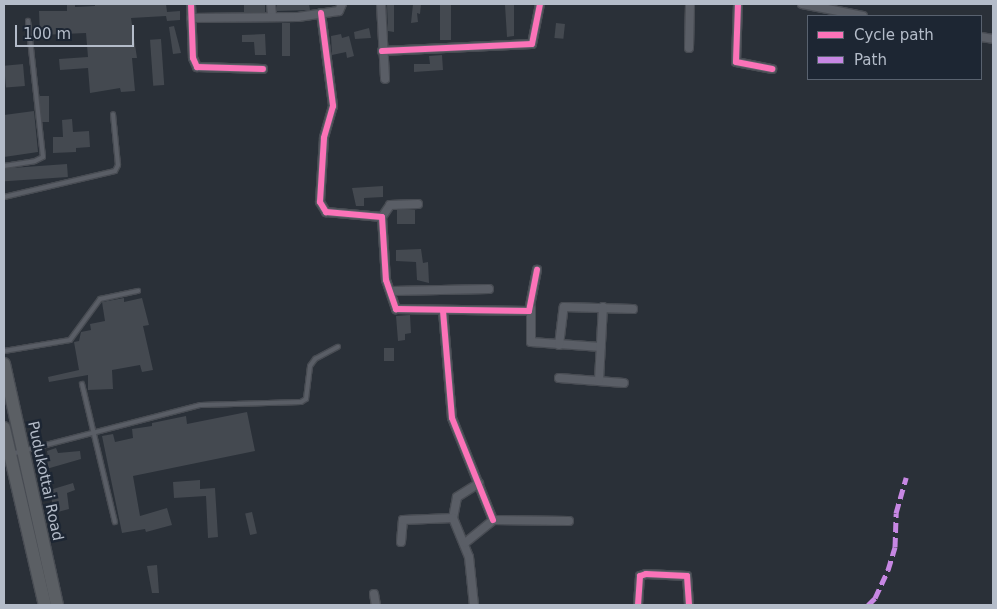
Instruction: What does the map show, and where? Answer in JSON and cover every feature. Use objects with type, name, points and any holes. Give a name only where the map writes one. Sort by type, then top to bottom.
[{"type":"highway","name":"Pudukottai Road","points":[[4,364],[15,453],[45,605]]},
{"type":"highway","name":"Pudukottai Road","points":[[4,428],[15,453],[57,605]]},
{"type":"street","points":[[191,4],[193,58],[197,67],[263,69]]},
{"type":"street","points":[[271,4],[272,16]]},
{"type":"street","points":[[191,18],[321,13],[342,10],[342,4]]},
{"type":"street","points":[[381,4],[382,51],[385,78]]},
{"type":"street","points":[[382,51],[532,44],[540,4]]},
{"type":"street","points":[[689,48],[690,4]]},
{"type":"street","points":[[738,4],[736,62],[772,69]]},
{"type":"street","points":[[802,4],[858,15]]},
{"type":"street","points":[[321,13],[333,106],[324,138],[322,208],[333,214],[382,217]]},
{"type":"street","points":[[418,204],[390,205],[382,217],[386,280],[392,291],[396,309],[524,312],[531,308]]},
{"type":"street","points":[[537,270],[531,308],[531,342],[601,347]]},
{"type":"street","points":[[392,291],[489,289]]},
{"type":"street","points":[[558,345],[564,307],[633,309]]},
{"type":"street","points":[[600,380],[603,307]]},
{"type":"street","points":[[443,311],[452,418],[492,520]]},
{"type":"street","points":[[559,378],[624,383]]},
{"type":"street","points":[[474,605],[465,543],[453,518],[457,497],[479,484]]},
{"type":"street","points":[[401,542],[403,520],[453,518]]},
{"type":"street","points":[[465,543],[492,520],[569,521]]},
{"type":"street","points":[[638,605],[640,576],[646,574],[687,576],[689,605]]},
{"type":"street","points":[[374,594],[376,605]]},
{"type":"lane","points":[[4,166],[36,161],[43,157],[28,21]]},
{"type":"lane","points":[[4,197],[115,172],[118,165],[113,114]]},
{"type":"lane","points":[[4,350],[70,340],[100,298],[138,291]]},
{"type":"lane","points":[[15,453],[201,405],[301,402],[306,399],[315,359],[338,348]]},
{"type":"lane","points":[[82,384],[115,522]]},
{"type":"building","points":[[67,4],[75,4],[75,7],[95,6],[95,4],[166,4],[167,12],[180,11],[180,20],[167,21],[166,16],[131,18],[137,58],[132,58],[135,91],[121,92],[120,88],[90,93],[88,68],[60,70],[59,59],[88,57],[86,33],[40,35],[39,11],[67,11]]},
{"type":"building","points":[[244,4],[265,4],[265,12],[244,12]]},
{"type":"building","points":[[280,4],[309,4],[310,10],[277,11],[277,5]]},
{"type":"building","points":[[413,4],[421,4],[420,14],[417,13],[418,22],[411,23]]},
{"type":"building","points":[[440,4],[451,4],[451,40],[440,40]]},
{"type":"building","points":[[514,4],[514,36],[507,37],[505,5]]},
{"type":"building","points":[[387,5],[394,5],[394,32],[388,31]]},
{"type":"building","points":[[282,23],[290,23],[290,56],[282,56]]},
{"type":"building","points":[[556,23],[565,24],[563,39],[554,38]]},
{"type":"building","points":[[174,26],[181,53],[173,54],[169,27]]},
{"type":"building","points":[[369,28],[371,38],[355,39],[354,32]]},
{"type":"building","points":[[265,34],[266,55],[255,55],[254,42],[242,42],[242,35]]},
{"type":"building","points":[[341,34],[342,38],[349,36],[354,56],[347,58],[346,52],[332,55],[331,36]]},
{"type":"building","points":[[161,39],[164,85],[153,86],[150,40]]},
{"type":"building","points":[[442,55],[443,70],[414,72],[414,64],[430,64],[429,56]]},
{"type":"building","points":[[23,64],[25,86],[6,88],[4,66]]},
{"type":"building","points":[[40,96],[49,96],[49,122],[40,122]]},
{"type":"building","points":[[34,111],[38,152],[4,157],[4,115]]},
{"type":"building","points":[[72,119],[73,132],[89,131],[90,147],[76,148],[76,152],[53,153],[53,137],[63,137],[62,120]]},
{"type":"building","points":[[67,164],[68,177],[5,181],[4,168]]},
{"type":"building","points":[[383,186],[383,197],[364,198],[364,206],[356,206],[352,188]]},
{"type":"building","points":[[397,210],[415,210],[415,224],[397,224]]},
{"type":"building","points":[[421,249],[423,263],[428,262],[429,283],[417,280],[416,262],[396,261],[396,250]]},
{"type":"building","points":[[124,298],[124,302],[142,298],[149,325],[143,326],[153,370],[142,372],[140,365],[112,370],[113,389],[88,390],[88,375],[49,382],[48,377],[79,370],[74,342],[79,341],[81,332],[91,330],[90,324],[105,321],[102,302]]},
{"type":"building","points":[[410,315],[411,333],[405,334],[405,340],[398,341],[396,316]]},
{"type":"building","points":[[384,348],[394,348],[394,361],[384,361]]},
{"type":"building","points":[[247,412],[255,451],[133,476],[140,516],[167,508],[172,525],[146,532],[145,529],[122,533],[102,436],[113,434],[115,442],[133,438],[132,429],[152,426],[152,423],[186,416],[187,424]]},
{"type":"building","points":[[56,448],[58,453],[80,451],[81,459],[36,472],[35,465],[45,462],[43,458],[48,457],[47,451]]},
{"type":"building","points":[[200,480],[200,489],[215,488],[218,537],[208,538],[206,496],[174,498],[173,482]]},
{"type":"building","points":[[73,483],[75,490],[67,493],[69,509],[54,513],[50,490]]},
{"type":"building","points":[[252,512],[257,533],[250,535],[245,514]]},
{"type":"building","points":[[157,565],[159,593],[152,593],[147,566]]},
{"type":"marked path","points":[[868,605],[875,598],[888,570],[895,547],[896,513],[906,477]]},
{"type":"cycle path","points":[[191,4],[193,58],[197,67],[263,69]]},
{"type":"cycle path","points":[[382,51],[532,44],[540,4]]},
{"type":"cycle path","points":[[738,4],[736,62],[772,69]]},
{"type":"cycle path","points":[[321,13],[333,106],[324,138],[320,202],[326,212],[382,217],[386,280],[396,309],[529,311],[537,270]]},
{"type":"cycle path","points":[[443,311],[452,418],[493,520]]},
{"type":"cycle path","points":[[638,605],[640,576],[646,574],[687,576],[689,605]]}]
